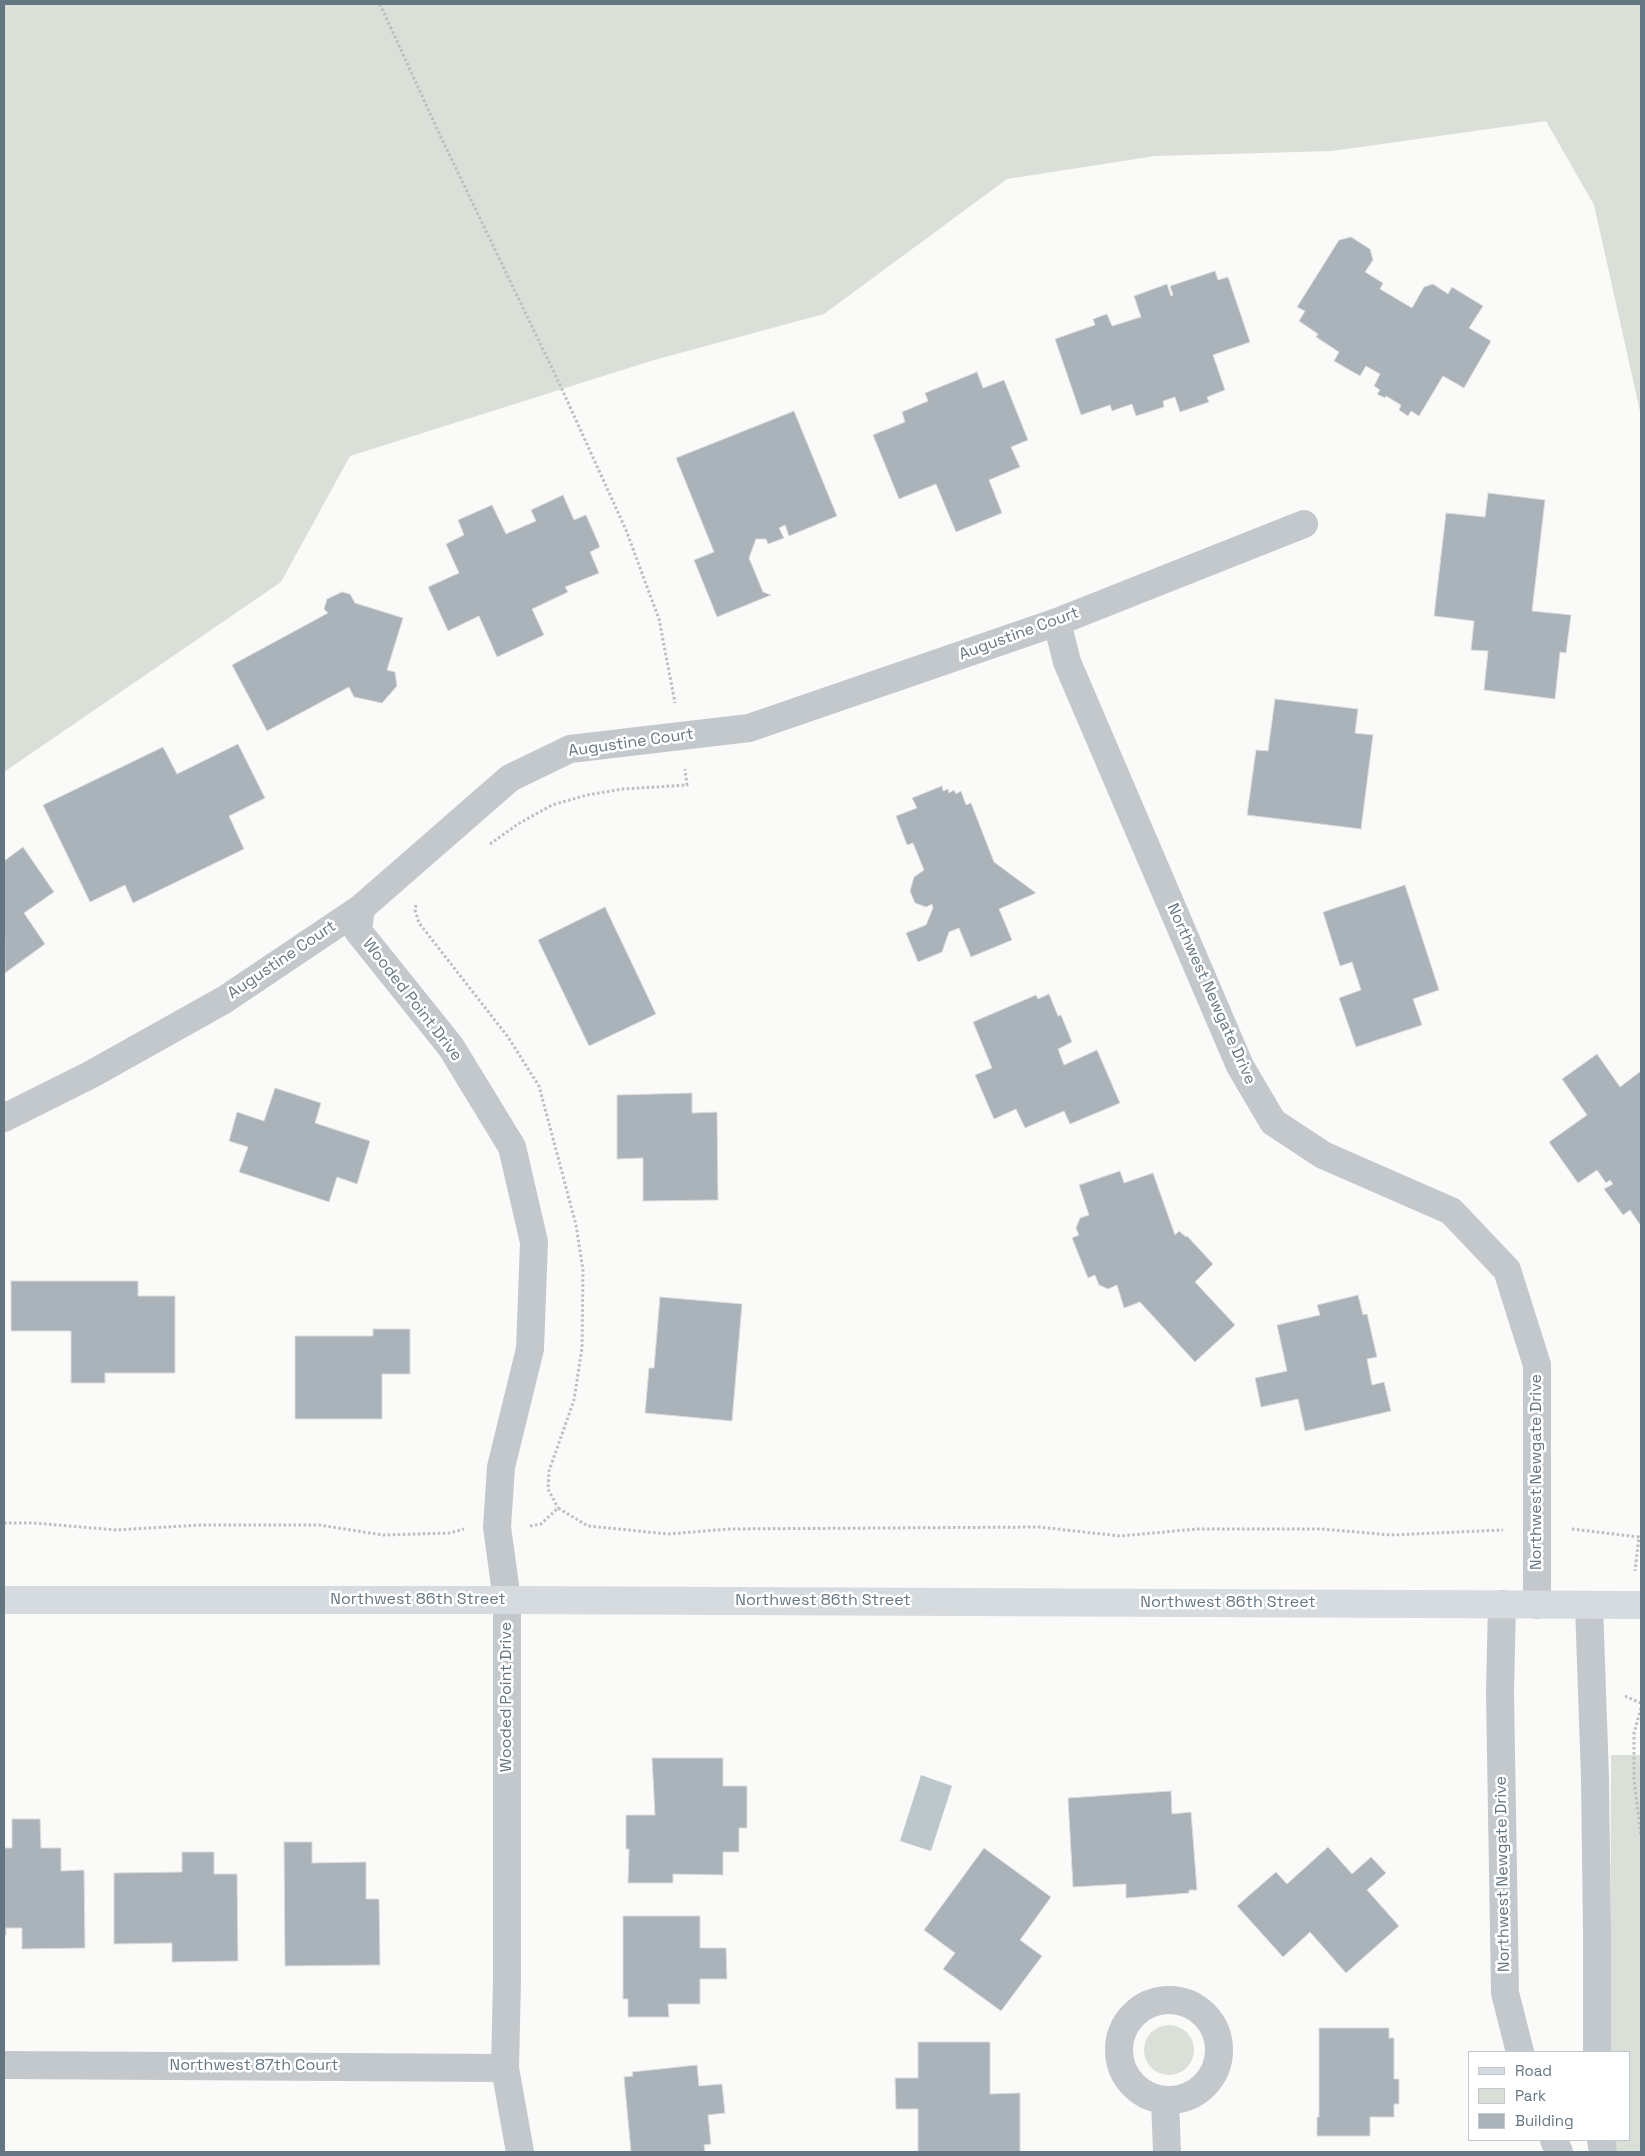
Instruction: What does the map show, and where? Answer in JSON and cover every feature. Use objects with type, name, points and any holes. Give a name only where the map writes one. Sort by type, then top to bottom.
[{"type":"main road","name":"Northwest 86th Street","points":[[4,1600],[507,1600],[1641,1605]]},
{"type":"street","name":"Augustine Court","points":[[4,1118],[90,1075],[224,1000],[360,908],[510,778],[570,749],[749,728],[1057,622],[1304,524]]},
{"type":"street","name":"Northwest Newgate Drive","points":[[1057,622],[1066,662],[1240,1066],[1273,1122],[1323,1156],[1451,1211],[1507,1270],[1537,1365],[1537,1605]]},
{"type":"street","name":"Wooded Point Drive","points":[[360,908],[358,930],[451,1047],[512,1147],[534,1242],[530,1350],[501,1467],[497,1527],[507,1600],[507,1981],[505,2068],[520,2152]]},
{"type":"street","name":"Northwest Newgate Drive","points":[[1502,1604],[1500,1692],[1505,1984],[1520,2051]]},
{"type":"street","points":[[1588,1605],[1595,1797],[1597,2051]]},
{"type":"street","name":"Northwest 87th Court","points":[[4,2065],[505,2068]]},
{"type":"street","points":[[1166,2100],[1167,2152]]},
{"type":"path","points":[[380,4],[439,133],[560,385],[626,530],[659,619],[673,689],[687,785],[623,789],[587,795],[552,804],[518,824],[487,846]]},
{"type":"path","points":[[415,910],[417,902]]},
{"type":"path","points":[[4,1524],[34,1524],[116,1530],[201,1525],[319,1525],[383,1535],[450,1532],[465,1528],[541,1524],[558,1508],[588,1526],[668,1534],[739,1529],[1039,1527],[1120,1536],[1196,1529],[1322,1529],[1391,1535],[1538,1530],[1597,1531],[1639,1537]]},
{"type":"path","points":[[1641,1708],[1634,1733],[1634,1778],[1641,1836]]},
{"type":"green space","points":[[4,4],[1641,4],[1641,416],[1594,205],[1546,121],[1332,151],[1155,156],[1007,179],[824,314],[654,360],[350,456],[281,582],[4,772]]},
{"type":"green space","points":[[1611,1755],[1641,1755],[1641,2152],[1614,2152],[1612,2141],[1630,2141],[1630,2051],[1610,2051]]},
{"type":"green space","points":[[1169,2025],[1187,2032],[1194,2050],[1187,2068],[1169,2075],[1151,2068],[1144,2050],[1151,2032]]},
{"type":"shaded area","points":[[921,1775],[952,1786],[931,1851],[900,1841]]},
{"type":"building","points":[[1351,237],[1370,249],[1373,260],[1365,272],[1383,283],[1380,289],[1412,308],[1424,287],[1433,284],[1448,294],[1452,287],[1483,306],[1469,328],[1491,341],[1464,388],[1443,376],[1419,416],[1411,411],[1408,416],[1399,410],[1401,405],[1386,396],[1385,398],[1377,394],[1380,390],[1374,386],[1380,374],[1366,366],[1360,376],[1334,361],[1339,352],[1316,337],[1318,334],[1299,321],[1305,311],[1297,307],[1339,240]]},
{"type":"building","points":[[1215,271],[1218,280],[1228,277],[1250,342],[1213,355],[1225,390],[1207,397],[1209,402],[1180,412],[1175,397],[1163,401],[1164,407],[1136,416],[1132,404],[1112,411],[1110,405],[1081,415],[1055,339],[1095,325],[1093,319],[1107,314],[1112,326],[1141,317],[1134,296],[1167,284],[1171,296],[1173,295],[1170,286]]},
{"type":"building","points":[[977,372],[983,388],[1004,380],[1028,440],[1011,447],[1020,467],[989,480],[1002,513],[956,532],[936,484],[899,499],[873,435],[905,422],[902,412],[928,401],[925,393]]},
{"type":"building","points":[[794,411],[837,516],[789,536],[785,525],[779,528],[784,538],[768,544],[766,539],[756,539],[749,558],[763,592],[771,595],[717,617],[694,560],[714,552],[676,458]]},
{"type":"building","points":[[1488,493],[1545,500],[1532,611],[1571,615],[1566,653],[1560,652],[1555,699],[1484,690],[1488,651],[1471,650],[1474,621],[1434,616],[1446,513],[1485,517]]},
{"type":"building","points":[[563,495],[574,520],[586,515],[600,547],[590,552],[599,573],[565,587],[568,592],[532,609],[544,635],[497,657],[479,616],[448,631],[428,587],[459,573],[446,544],[464,535],[458,520],[492,505],[506,534],[536,521],[531,510]]},
{"type":"building","points":[[342,592],[350,594],[355,603],[403,618],[387,670],[395,672],[397,686],[382,703],[354,697],[349,687],[267,731],[232,665],[328,613],[324,609],[327,599]]},
{"type":"building","points":[[1275,699],[1358,709],[1355,733],[1373,735],[1361,829],[1247,815],[1256,750],[1268,751]]},
{"type":"building","points":[[238,744],[265,798],[229,816],[244,849],[133,903],[125,885],[90,902],[43,805],[163,747],[177,774]]},
{"type":"building","points":[[942,786],[943,791],[948,789],[949,793],[954,790],[956,794],[961,791],[966,805],[971,803],[994,862],[1036,893],[999,909],[1012,940],[971,957],[959,928],[949,932],[942,952],[918,962],[906,933],[926,925],[933,908],[932,904],[926,907],[915,903],[910,891],[914,877],[924,870],[913,843],[907,845],[896,816],[917,808],[912,798]]},
{"type":"building","points":[[23,847],[54,892],[24,913],[45,944],[5,973],[4,861]]},
{"type":"building","points":[[1405,885],[1439,990],[1413,999],[1422,1025],[1356,1047],[1339,998],[1361,990],[1352,962],[1340,966],[1323,912]]},
{"type":"building","points":[[605,907],[656,1014],[589,1046],[538,940]]},
{"type":"building","points":[[1049,994],[1058,1016],[1061,1015],[1072,1042],[1058,1049],[1064,1065],[1097,1050],[1120,1103],[1070,1124],[1064,1111],[1025,1128],[1016,1109],[994,1119],[975,1075],[992,1068],[973,1022],[1036,995],[1038,999]]},
{"type":"building","points":[[1597,1054],[1620,1087],[1641,1071],[1641,1226],[1630,1210],[1623,1215],[1604,1189],[1613,1184],[1610,1180],[1606,1183],[1597,1170],[1578,1183],[1549,1142],[1587,1115],[1562,1079]]},
{"type":"building","points":[[275,1088],[321,1103],[315,1123],[370,1141],[357,1184],[337,1177],[329,1202],[239,1172],[248,1147],[229,1141],[237,1112],[264,1121]]},
{"type":"building","points":[[692,1093],[692,1113],[717,1112],[718,1200],[643,1201],[643,1158],[617,1159],[617,1095]]},
{"type":"building","points":[[1120,1171],[1124,1183],[1153,1173],[1175,1235],[1179,1231],[1187,1236],[1213,1264],[1195,1282],[1235,1325],[1195,1362],[1140,1302],[1124,1308],[1117,1285],[1108,1289],[1099,1285],[1095,1275],[1088,1278],[1072,1238],[1079,1235],[1076,1228],[1080,1218],[1089,1215],[1079,1185]]},
{"type":"building","points":[[11,1281],[138,1281],[138,1296],[175,1296],[175,1373],[105,1373],[105,1383],[71,1383],[71,1331],[11,1331]]},
{"type":"building","points":[[1358,1295],[1363,1315],[1367,1314],[1377,1357],[1367,1359],[1372,1385],[1384,1382],[1391,1411],[1305,1431],[1298,1399],[1261,1407],[1255,1378],[1287,1371],[1277,1325],[1320,1315],[1317,1305]]},
{"type":"building","points":[[660,1297],[742,1304],[732,1421],[645,1413],[649,1368],[654,1368]]},
{"type":"building","points":[[373,1329],[410,1329],[410,1374],[382,1374],[382,1419],[295,1419],[295,1336],[373,1336]]},
{"type":"building","points":[[652,1758],[723,1758],[723,1786],[747,1786],[747,1828],[739,1828],[739,1852],[723,1852],[723,1875],[673,1874],[673,1883],[628,1883],[629,1849],[626,1849],[626,1815],[655,1815]]},
{"type":"building","points":[[1171,1791],[1172,1814],[1191,1812],[1197,1890],[1189,1890],[1189,1893],[1126,1898],[1126,1884],[1073,1887],[1068,1798]]},
{"type":"building","points":[[12,1819],[40,1819],[41,1848],[61,1848],[61,1871],[84,1870],[85,1948],[22,1949],[22,1928],[6,1928],[6,1935],[4,1935],[4,1848],[12,1848]]},
{"type":"building","points":[[284,1842],[312,1842],[312,1863],[366,1862],[366,1899],[379,1899],[380,1965],[285,1966]]},
{"type":"building","points":[[1328,1847],[1352,1874],[1371,1857],[1386,1873],[1367,1890],[1399,1926],[1346,1973],[1310,1932],[1283,1957],[1237,1906],[1276,1872],[1287,1884]]},
{"type":"building","points":[[984,1848],[1051,1897],[1020,1940],[1042,1956],[1001,2011],[943,1969],[955,1953],[924,1930]]},
{"type":"building","points":[[182,1852],[214,1852],[214,1874],[237,1874],[238,1961],[172,1962],[172,1943],[114,1944],[114,1873],[182,1872]]},
{"type":"building","points":[[623,1916],[700,1916],[700,1948],[726,1948],[727,1979],[700,1979],[700,2004],[668,2004],[669,2017],[628,2017],[628,1999],[623,1999]]},
{"type":"building","points":[[1319,2028],[1389,2028],[1389,2038],[1394,2038],[1394,2079],[1399,2079],[1399,2104],[1394,2104],[1394,2117],[1370,2117],[1370,2136],[1317,2136],[1317,2117],[1319,2117]]},
{"type":"building","points":[[918,2042],[990,2042],[990,2094],[1020,2093],[1020,2152],[918,2152],[918,2109],[896,2109],[895,2078],[918,2078]]},
{"type":"building","points":[[697,2065],[699,2086],[722,2084],[725,2113],[708,2115],[711,2144],[704,2145],[705,2152],[631,2152],[624,2077],[633,2076],[632,2072]]}]
